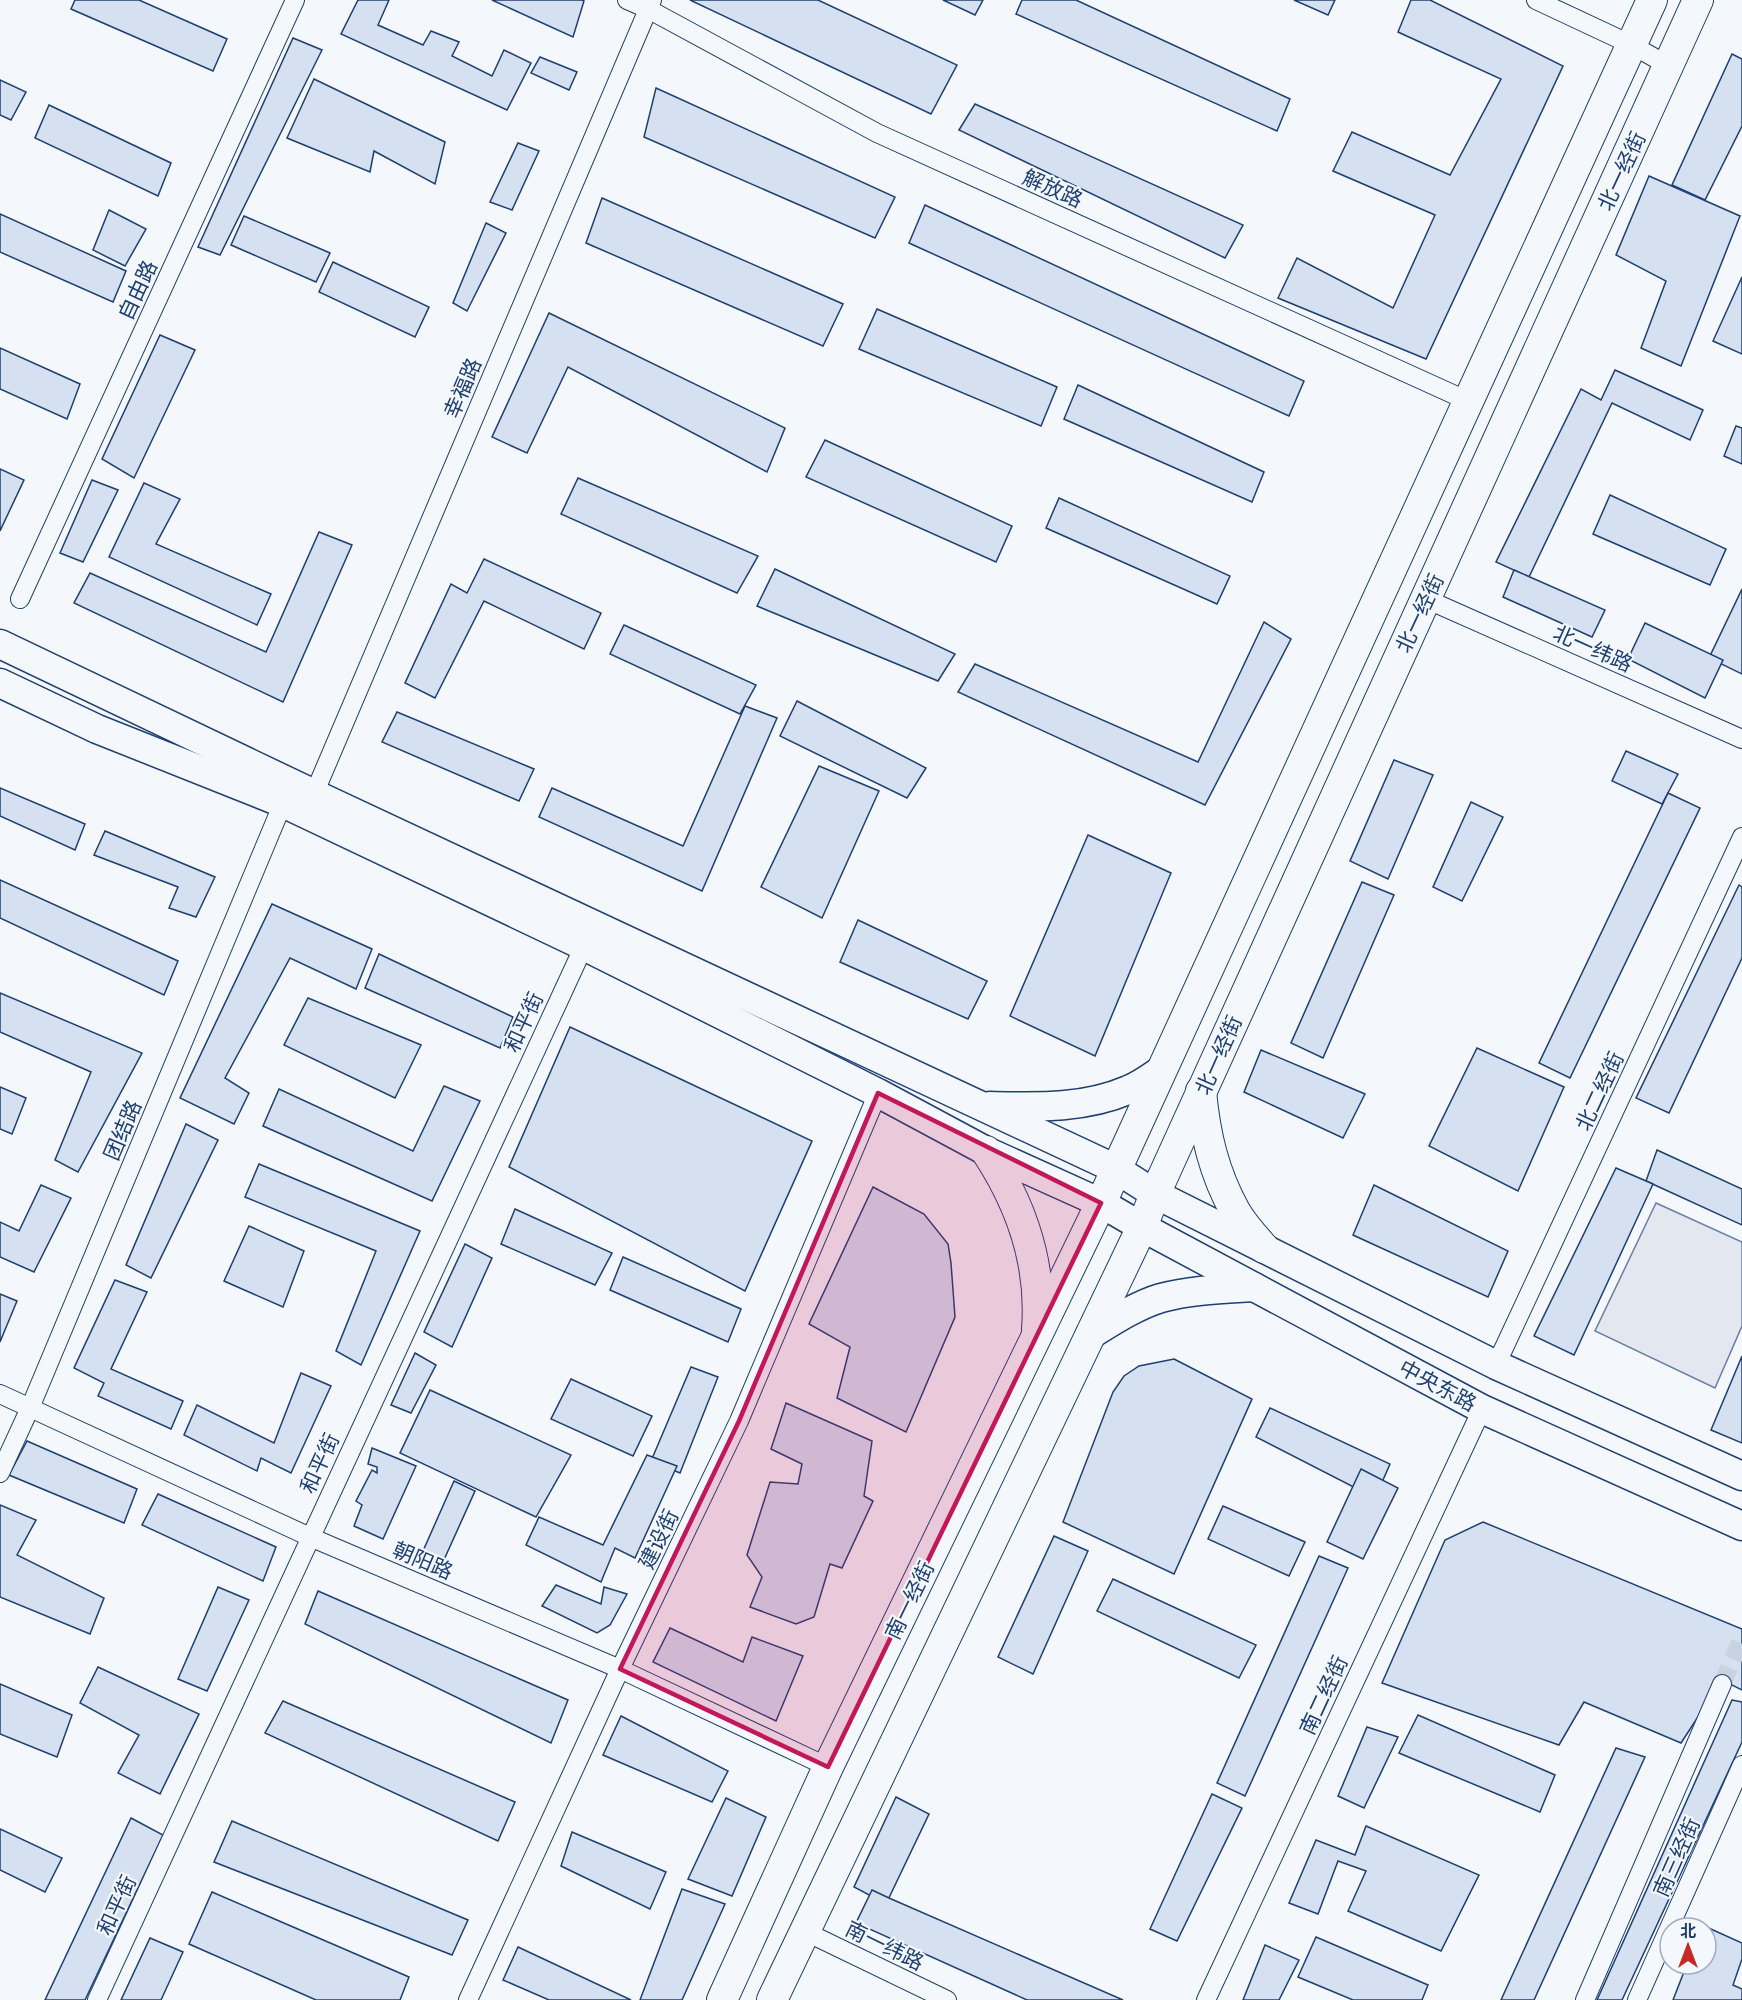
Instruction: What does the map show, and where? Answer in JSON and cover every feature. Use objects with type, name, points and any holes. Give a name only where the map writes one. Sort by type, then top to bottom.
[{"type":"highway","name":"北一经街","points":[[1101,1203],[1652,0]]},
{"type":"highway","name":"北一经街","points":[[1142,1227],[1201,1091],[1698,0]]},
{"type":"highway","points":[[1201,1091],[1214,1166],[1236,1213],[1263,1248]]},
{"type":"highway","points":[[986,1151],[1002,1175],[1020,1215],[1031,1248],[1038,1309],[1036,1337]]},
{"type":"highway","name":"南一经街","points":[[722,2000],[828,1767],[1101,1203]]},
{"type":"highway","points":[[772,2000],[1142,1227]]},
{"type":"main road","name":"中央东路","points":[[0,644],[314,794],[1116,1169],[1155,1194],[1496,1365],[1742,1476]]},
{"type":"main road","name":"中央东路","points":[[0,683],[97,729],[283,803],[584,946],[878,1093],[986,1151],[1101,1203],[1482,1409],[1742,1526]]},
{"type":"main road","points":[[981,1106],[1058,1107],[1096,1101],[1129,1090],[1161,1071]]},
{"type":"main road","points":[[1090,1335],[1119,1318],[1160,1299],[1209,1290],[1254,1287]]},
{"type":"street","name":"自由路","points":[[20,599],[295,0]]},
{"type":"street","name":"解放路","points":[[627,0],[650,5],[877,133],[1468,401]]},
{"type":"street","points":[[1536,0],[1632,45],[1669,66]]},
{"type":"street","name":"幸福路","points":[[314,794],[650,5]]},
{"type":"street","name":"北一纬路","points":[[1426,599],[1742,739]]},
{"type":"street","name":"团结路","points":[[0,1473],[30,1408],[283,803]]},
{"type":"street","name":"北二经街","points":[[1496,1365],[1742,837]]},
{"type":"street","name":"和平街","points":[[97,2000],[584,946]]},
{"type":"street","name":"建设街","points":[[468,2000],[620,1669],[739,1421],[878,1093]]},
{"type":"street","name":"朝阳路","points":[[0,1394],[310,1537],[620,1669],[828,1767]]},
{"type":"street","name":"南二经街","points":[[1206,2000],[1482,1409]]},
{"type":"street","points":[[1585,2000],[1722,1684]]},
{"type":"street","name":"南三经街","points":[[1637,2000],[1742,1765]]},
{"type":"street","name":"南一纬路","points":[[804,1931],[946,2000]]},
{"type":"highlighted area","points":[[878,1093],[1101,1203],[828,1767],[620,1669],[739,1421]]},
{"type":"shaded area","points":[[1656,1203],[1742,1242],[1742,1326],[1715,1388],[1595,1331]]},
{"type":"building","points":[[75,0],[139,0],[227,39],[213,71],[71,9]]},
{"type":"building","points":[[358,0],[389,0],[378,25],[423,45],[431,31],[459,42],[452,56],[492,76],[504,50],[531,63],[507,110],[341,34]]},
{"type":"building","points":[[492,0],[582,0],[584,1],[573,37]]},
{"type":"building","points":[[690,0],[818,0],[957,65],[931,114]]},
{"type":"building","points":[[943,0],[983,0],[975,15]]},
{"type":"building","points":[[1022,0],[1076,0],[1290,99],[1277,131],[1016,14]]},
{"type":"building","points":[[1294,0],[1335,0],[1328,15]]},
{"type":"building","points":[[1411,0],[1430,0],[1563,66],[1426,359],[1278,298],[1297,258],[1393,308],[1435,215],[1333,171],[1352,132],[1450,175],[1501,79],[1398,32]]},
{"type":"building","points":[[293,38],[322,50],[220,255],[198,247]]},
{"type":"building","points":[[1732,54],[1742,59],[1742,126],[1705,200],[1672,185]]},
{"type":"building","points":[[540,57],[577,72],[569,90],[531,73]]},
{"type":"building","points":[[314,79],[445,142],[435,184],[374,151],[370,172],[287,138]]},
{"type":"building","points":[[0,80],[26,92],[11,120],[0,115]]},
{"type":"building","points":[[656,88],[895,197],[875,238],[644,137]]},
{"type":"building","points":[[975,104],[1243,225],[1225,258],[959,130]]},
{"type":"building","points":[[49,105],[171,163],[158,196],[35,138]]},
{"type":"building","points":[[518,143],[539,151],[512,210],[490,202]]},
{"type":"building","points":[[1649,176],[1740,216],[1681,366],[1641,348],[1666,281],[1616,255]]},
{"type":"building","points":[[602,198],[843,304],[823,346],[586,243]]},
{"type":"building","points":[[925,205],[1304,381],[1289,416],[909,243]]},
{"type":"building","points":[[109,210],[146,229],[125,266],[93,250]]},
{"type":"building","points":[[0,214],[126,271],[113,302],[0,252]]},
{"type":"building","points":[[244,216],[330,253],[316,282],[231,245]]},
{"type":"building","points":[[486,223],[506,233],[467,311],[453,303]]},
{"type":"building","points":[[333,262],[429,307],[415,337],[319,292]]},
{"type":"building","points":[[1742,277],[1742,354],[1713,341]]},
{"type":"building","points":[[877,309],[1057,387],[1041,426],[859,349]]},
{"type":"building","points":[[549,313],[785,428],[767,472],[568,367],[527,453],[492,437]]},
{"type":"building","points":[[160,335],[195,350],[134,478],[102,459]]},
{"type":"building","points":[[0,348],[80,384],[67,419],[0,389]]},
{"type":"building","points":[[1615,370],[1703,410],[1690,440],[1612,403],[1529,577],[1496,562],[1581,389],[1601,400]]},
{"type":"building","points":[[1078,385],[1264,472],[1252,502],[1064,419]]},
{"type":"building","points":[[1736,426],[1742,428],[1742,464],[1724,456]]},
{"type":"building","points":[[825,440],[1012,526],[996,562],[806,477]]},
{"type":"building","points":[[0,469],[24,480],[0,531]]},
{"type":"building","points":[[578,478],[758,556],[737,593],[561,514]]},
{"type":"building","points":[[92,480],[118,490],[83,562],[60,553]]},
{"type":"building","points":[[144,483],[180,499],[156,544],[271,594],[257,625],[109,557]]},
{"type":"building","points":[[1610,495],[1726,549],[1710,585],[1593,534]]},
{"type":"building","points":[[1059,498],[1230,576],[1217,604],[1046,528]]},
{"type":"building","points":[[319,532],[352,545],[283,702],[74,603],[90,573],[266,652]]},
{"type":"building","points":[[484,559],[601,613],[584,649],[484,601],[435,698],[405,683],[451,584],[467,593]]},
{"type":"building","points":[[775,569],[955,654],[938,681],[757,606]]},
{"type":"building","points":[[1514,570],[1605,610],[1592,637],[1503,597]]},
{"type":"building","points":[[1742,589],[1742,674],[1709,658]]},
{"type":"building","points":[[1264,622],[1291,639],[1205,805],[958,692],[975,664],[1198,762]]},
{"type":"building","points":[[1645,623],[1723,660],[1705,698],[1628,659]]},
{"type":"building","points":[[624,625],[756,685],[740,714],[610,654]]},
{"type":"building","points":[[797,701],[926,768],[907,798],[780,736]]},
{"type":"building","points":[[745,706],[777,718],[702,891],[539,817],[552,788],[683,846]]},
{"type":"building","points":[[397,712],[534,769],[519,801],[382,742]]},
{"type":"building","points":[[1626,751],[1678,774],[1662,804],[1612,781]]},
{"type":"building","points":[[1394,760],[1433,775],[1388,879],[1350,861]]},
{"type":"building","points":[[819,766],[879,791],[822,918],[761,887]]},
{"type":"building","points":[[0,788],[85,824],[75,850],[0,816]]},
{"type":"building","points":[[1668,793],[1700,808],[1570,1078],[1539,1063]]},
{"type":"building","points":[[1471,802],[1503,817],[1462,901],[1433,887]]},
{"type":"building","points":[[105,831],[215,877],[196,917],[169,908],[178,887],[94,855]]},
{"type":"building","points":[[1088,835],[1171,873],[1095,1056],[1010,1016]]},
{"type":"building","points":[[0,880],[178,961],[164,995],[0,918]]},
{"type":"building","points":[[1362,882],[1394,895],[1323,1058],[1291,1043]]},
{"type":"building","points":[[1739,885],[1742,887],[1742,958],[1669,1113],[1636,1098]]},
{"type":"building","points":[[272,904],[372,949],[356,989],[290,958],[225,1078],[249,1093],[234,1124],[180,1098]]},
{"type":"building","points":[[858,920],[987,981],[968,1019],[840,962]]},
{"type":"building","points":[[379,954],[513,1017],[500,1048],[365,988]]},
{"type":"building","points":[[0,993],[142,1053],[78,1172],[55,1160],[91,1072],[0,1032]]},
{"type":"building","points":[[308,998],[421,1045],[395,1098],[284,1045]]},
{"type":"building","points":[[570,1027],[812,1141],[745,1291],[509,1167]]},
{"type":"building","points":[[1477,1048],[1564,1087],[1518,1191],[1429,1146]]},
{"type":"building","points":[[1261,1050],[1365,1094],[1343,1138],[1244,1092]]},
{"type":"building","points":[[444,1086],[480,1101],[432,1201],[263,1126],[279,1089],[413,1151]]},
{"type":"building","points":[[0,1087],[26,1098],[12,1134],[0,1129]]},
{"type":"building","points":[[186,1124],[218,1140],[151,1278],[126,1265]]},
{"type":"building","points":[[1657,1150],[1742,1189],[1742,1225],[1646,1181]]},
{"type":"building","points":[[259,1164],[420,1231],[361,1365],[336,1351],[376,1251],[245,1197]]},
{"type":"building","points":[[1616,1168],[1653,1184],[1574,1355],[1534,1336]]},
{"type":"building","points":[[41,1185],[71,1198],[34,1272],[0,1257],[0,1222],[19,1231]]},
{"type":"building","points":[[1374,1185],[1508,1251],[1488,1297],[1353,1235]]},
{"type":"building","points":[[873,1187],[924,1214],[948,1244],[951,1263],[955,1317],[906,1432],[837,1398],[850,1347],[809,1324]]},
{"type":"building","points":[[515,1209],[612,1253],[595,1285],[501,1244]]},
{"type":"building","points":[[249,1226],[304,1251],[283,1307],[224,1281]]},
{"type":"building","points":[[465,1244],[492,1258],[452,1347],[424,1332]]},
{"type":"building","points":[[623,1257],[741,1309],[728,1342],[610,1290]]},
{"type":"building","points":[[115,1280],[147,1292],[111,1369],[183,1401],[171,1429],[98,1396],[104,1383],[74,1368]]},
{"type":"building","points":[[0,1294],[17,1301],[0,1342]]},
{"type":"building","points":[[415,1353],[436,1365],[411,1413],[391,1405]]},
{"type":"building","points":[[1742,1356],[1742,1443],[1711,1430]]},
{"type":"building","points":[[1174,1359],[1252,1399],[1174,1574],[1063,1522],[1113,1392],[1124,1376],[1139,1366]]},
{"type":"building","points":[[691,1367],[718,1377],[680,1473],[651,1461]]},
{"type":"building","points":[[301,1373],[331,1386],[291,1473],[261,1458],[257,1471],[184,1435],[197,1405],[274,1443]]},
{"type":"building","points":[[571,1379],[652,1416],[633,1456],[551,1419]]},
{"type":"building","points":[[430,1390],[571,1455],[536,1517],[400,1453]]},
{"type":"building","points":[[786,1403],[872,1441],[864,1496],[873,1501],[842,1568],[830,1564],[814,1617],[796,1624],[750,1607],[762,1577],[747,1555],[770,1482],[798,1484],[802,1464],[771,1449]]},
{"type":"building","points":[[1270,1408],[1390,1464],[1375,1498],[1256,1437]]},
{"type":"building","points":[[27,1441],[137,1489],[124,1523],[9,1475]]},
{"type":"building","points":[[372,1448],[416,1466],[383,1539],[354,1526],[362,1505],[356,1501],[372,1470],[377,1473],[377,1467],[368,1464]]},
{"type":"building","points":[[647,1455],[677,1466],[635,1558],[615,1548],[601,1582],[526,1545],[539,1517],[603,1545]]},
{"type":"building","points":[[1361,1469],[1398,1488],[1363,1559],[1327,1542]]},
{"type":"building","points":[[454,1481],[475,1491],[443,1562],[423,1551]]},
{"type":"building","points":[[158,1494],[276,1547],[263,1581],[142,1525]]},
{"type":"building","points":[[0,1505],[36,1520],[17,1555],[104,1598],[90,1634],[0,1597]]},
{"type":"building","points":[[1223,1506],[1305,1542],[1289,1576],[1208,1539]]},
{"type":"building","points":[[1483,1522],[1742,1629],[1742,1690],[1722,1680],[1681,1743],[1584,1702],[1559,1745],[1382,1683],[1445,1540]]},
{"type":"building","points":[[1054,1536],[1088,1551],[1033,1674],[998,1657]]},
{"type":"building","points":[[1319,1556],[1348,1568],[1245,1796],[1217,1783]]},
{"type":"building","points":[[1113,1579],[1256,1645],[1239,1678],[1097,1611]]},
{"type":"building","points":[[556,1585],[601,1604],[604,1587],[627,1594],[610,1625],[597,1633],[542,1606]]},
{"type":"building","points":[[218,1587],[249,1600],[207,1691],[178,1679]]},
{"type":"building","points":[[318,1591],[568,1700],[551,1743],[305,1624]]},
{"type":"building","points":[[670,1628],[743,1662],[752,1637],[803,1656],[776,1721],[653,1662]]},
{"type":"building","points":[[98,1667],[199,1714],[160,1794],[118,1773],[139,1735],[80,1703]]},
{"type":"building","points":[[0,1684],[72,1715],[57,1757],[0,1734]]},
{"type":"building","points":[[1732,1700],[1742,1702],[1742,1742],[1661,1916],[1658,1916],[1658,1923],[1622,2000],[1597,2000]]},
{"type":"building","points":[[283,1701],[515,1802],[498,1841],[265,1733]]},
{"type":"building","points":[[1418,1715],[1555,1775],[1540,1812],[1399,1753]]},
{"type":"building","points":[[621,1716],[728,1771],[712,1802],[603,1755]]},
{"type":"building","points":[[1367,1727],[1398,1737],[1364,1808],[1338,1796]]},
{"type":"building","points":[[1616,1748],[1645,1757],[1534,2000],[1501,2000]]},
{"type":"building","points":[[1212,1794],[1242,1808],[1177,1941],[1150,1929]]},
{"type":"building","points":[[896,1797],[929,1814],[886,1904],[854,1887]]},
{"type":"building","points":[[726,1798],[766,1817],[732,1896],[688,1879]]},
{"type":"building","points":[[131,1818],[163,1835],[85,2000],[45,2000]]},
{"type":"building","points":[[232,1821],[468,1920],[452,1955],[214,1862]]},
{"type":"building","points":[[1366,1826],[1479,1875],[1441,1951],[1348,1911],[1366,1871],[1338,1861],[1318,1914],[1289,1903],[1316,1840],[1355,1855]]},
{"type":"building","points":[[0,1829],[62,1858],[45,1892],[0,1870]]},
{"type":"building","points":[[572,1832],[666,1872],[650,1909],[561,1866]]},
{"type":"building","points":[[682,1889],[725,1904],[682,2000],[640,2000]]},
{"type":"building","points":[[872,1890],[1123,2000],[1027,2000],[856,1923]]},
{"type":"building","points":[[212,1892],[409,1977],[400,2000],[316,2000],[189,1944]]},
{"type":"building","points":[[1718,1932],[1742,1943],[1742,1959],[1733,1985],[1742,1989],[1742,2000],[1673,2000],[1682,1976],[1718,1976]]},
{"type":"building","points":[[1316,1937],[1428,1985],[1422,2000],[1353,2000],[1298,1977]]},
{"type":"building","points":[[150,1938],[183,1952],[161,2000],[121,2000]]},
{"type":"building","points":[[1265,1945],[1299,1960],[1279,2000],[1243,2000]]},
{"type":"building","points":[[518,1947],[631,2000],[549,2000],[503,1980]]},
{"type":"tunnel","points":[[1722,1684],[1742,1638]]}]
